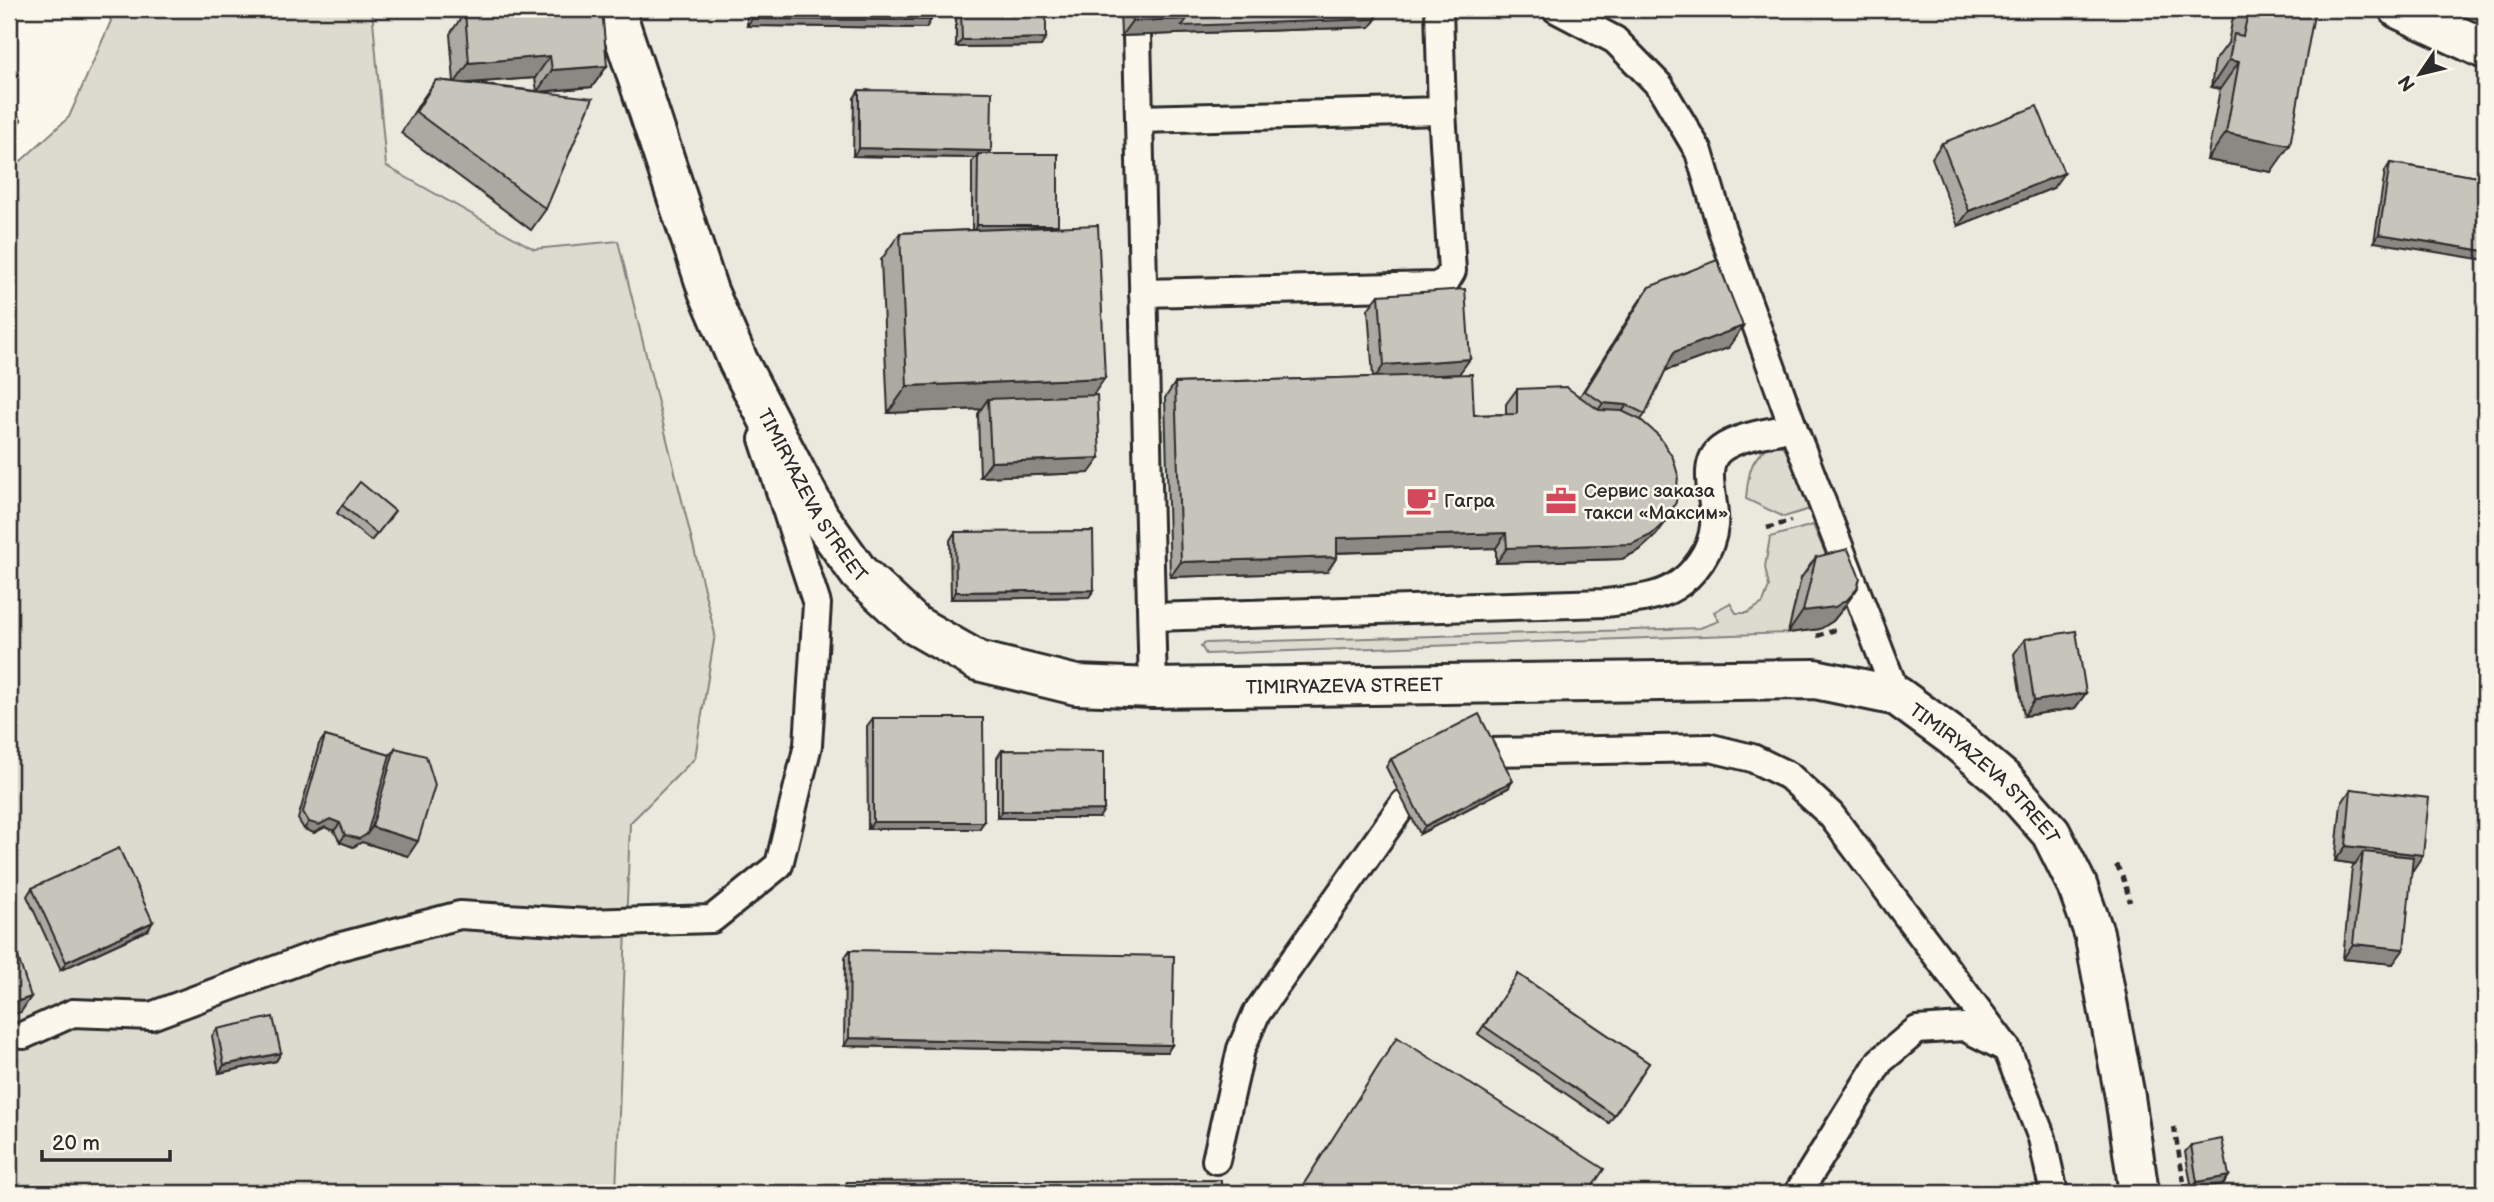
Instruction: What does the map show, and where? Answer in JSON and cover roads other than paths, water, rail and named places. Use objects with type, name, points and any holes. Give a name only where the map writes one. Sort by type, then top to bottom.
[{"type":"street","name":"TIMIRYAZEVA STREET","points":[[615,9],[708,290],[738,361],[819,517],[859,573],[915,625],[978,661],[1076,685],[1153,688],[1815,679],[1897,696],[1953,737],[2005,781],[2051,833],[2077,885],[2094,933],[2125,1097],[2139,1193]]},
{"type":"street","points":[[2399,9],[2485,49]]},
{"type":"lane","points":[[1143,293],[1436,286],[1446,281],[1452,271],[1439,9]]},
{"type":"lane","points":[[1556,9],[1615,40],[1660,86],[1699,152],[1722,230],[1793,427],[1897,696]]},
{"type":"lane","points":[[1137,35],[1153,688]]},
{"type":"lane","points":[[1139,119],[1442,111]]},
{"type":"lane","points":[[24,1035],[73,1013],[151,1016],[334,948],[460,915],[587,923],[712,919],[779,865],[807,746],[817,604],[738,361]]},
{"type":"lane","points":[[1152,617],[1606,603],[1646,597],[1673,588],[1693,571],[1707,550],[1714,526],[1710,465],[1719,450],[1734,442],[1793,427]]},
{"type":"lane","points":[[1216,1160],[1241,1049],[1256,1014],[1404,803],[1490,752],[1711,748],[1752,758],[1789,776],[1831,815],[2007,1049],[2042,1138],[2054,1193]]},
{"type":"lane","points":[[1798,1193],[1880,1061],[1917,1030],[1964,1027],[2007,1049]]},
{"type":"place","name":"Гагра","points":[[1421,500]]},
{"type":"place","name":"Сервис заказа такси «Максим»","points":[[1561,501]]}]
